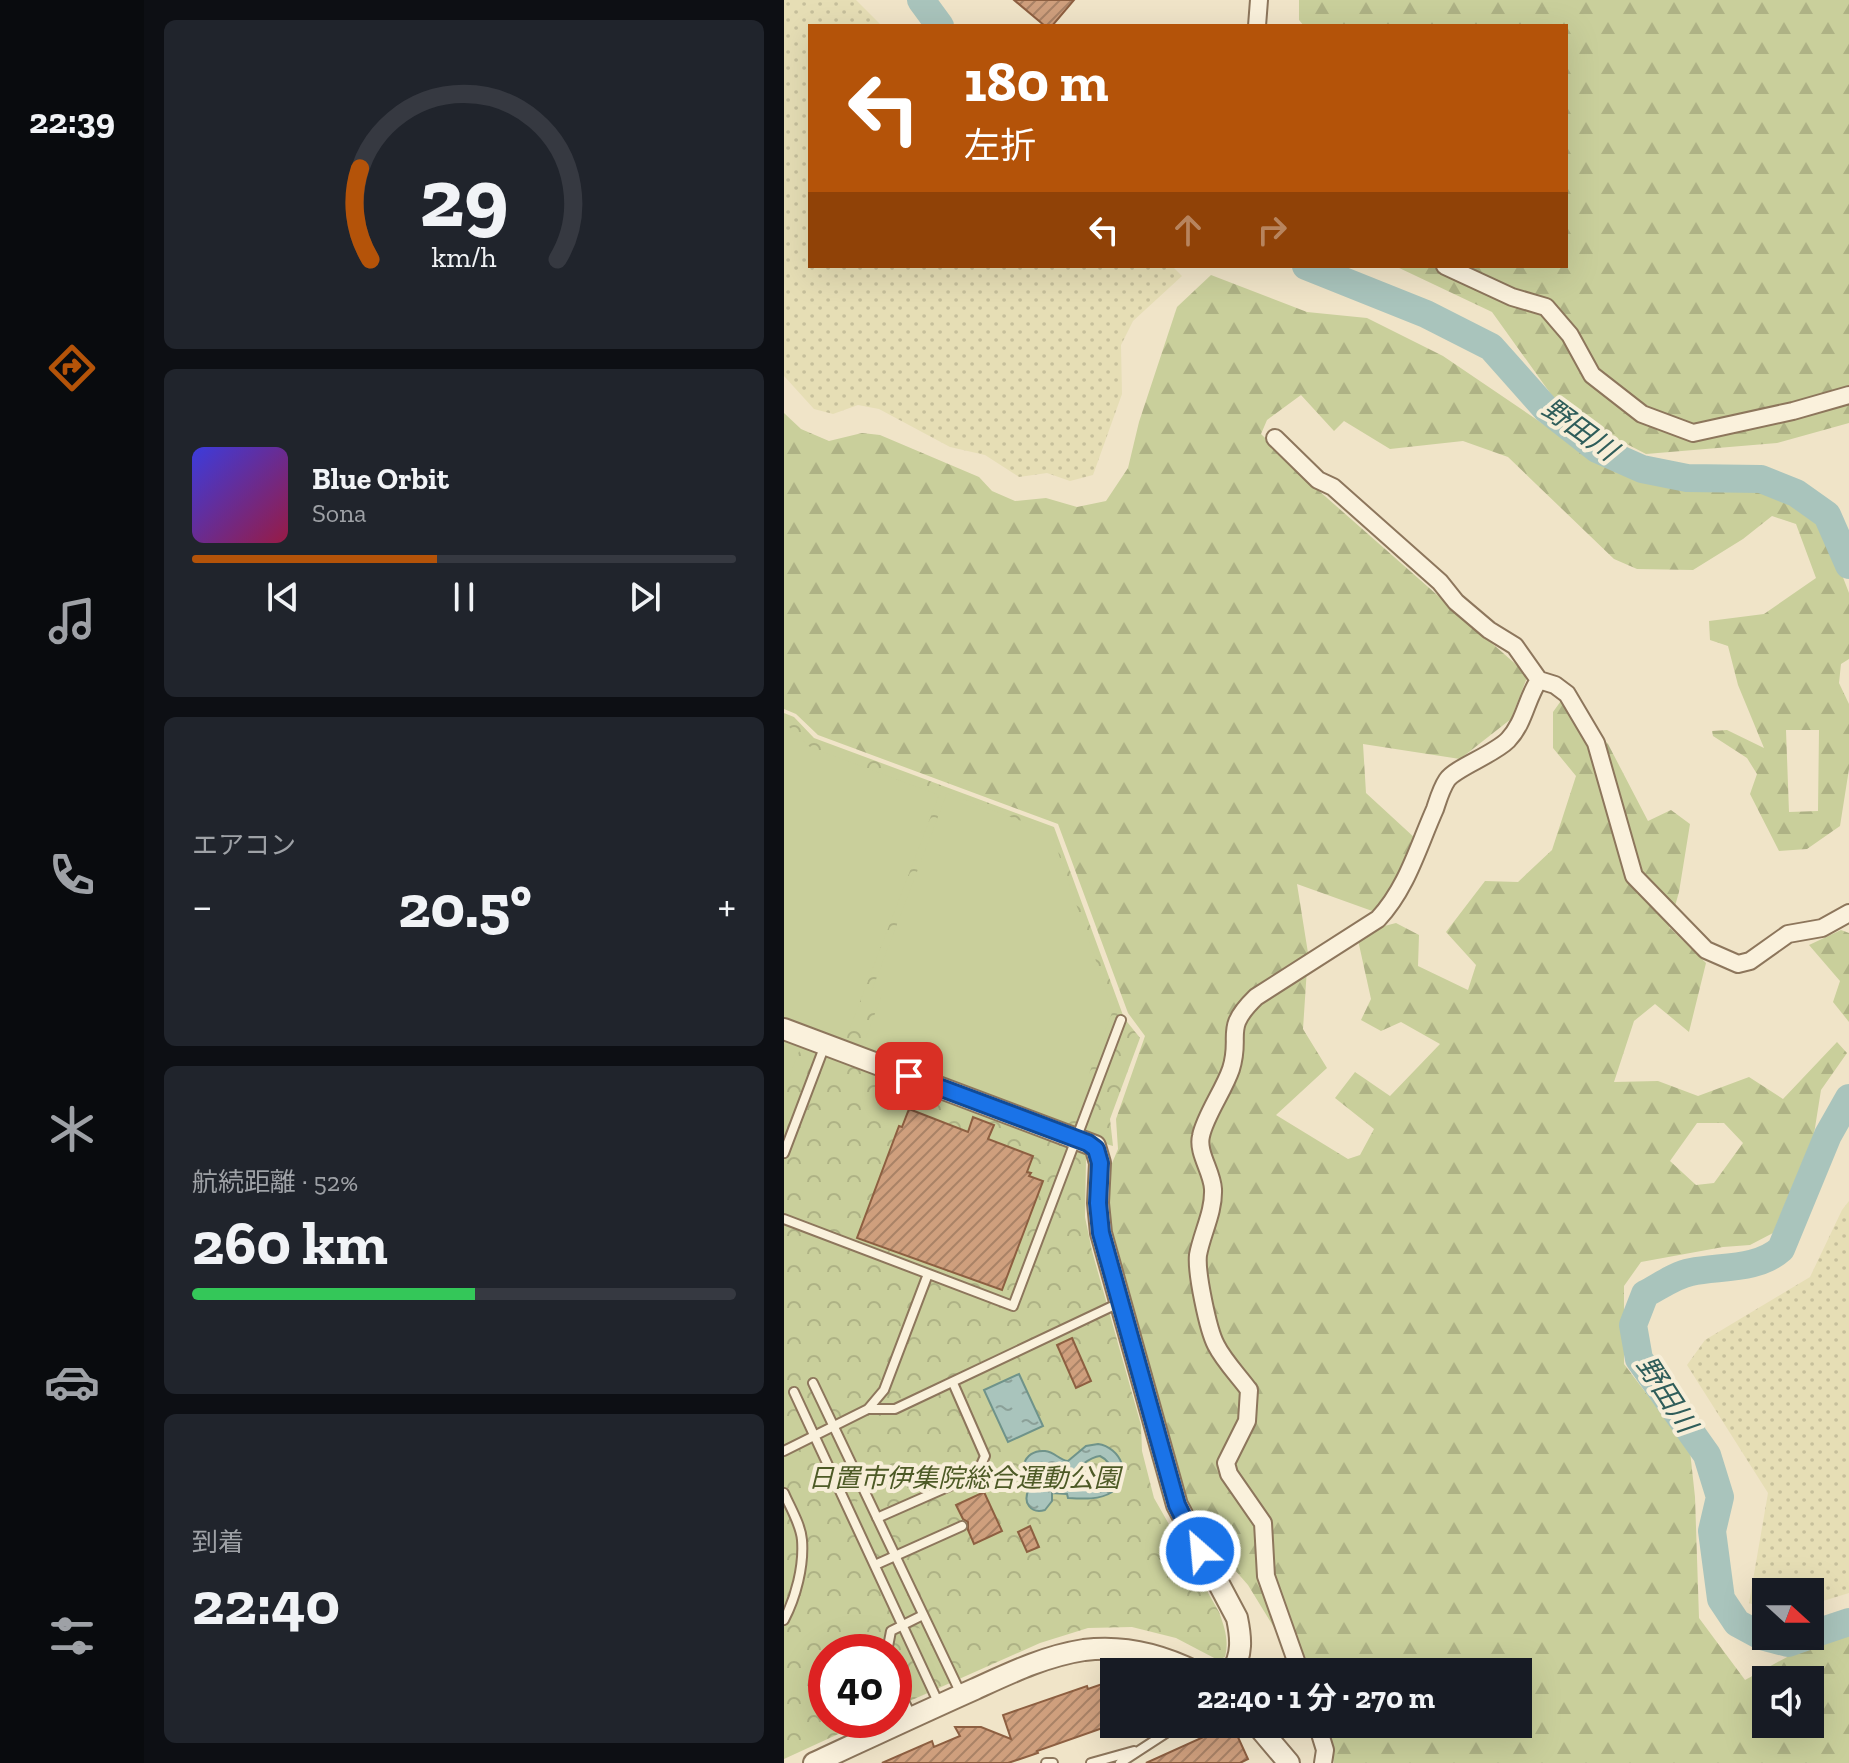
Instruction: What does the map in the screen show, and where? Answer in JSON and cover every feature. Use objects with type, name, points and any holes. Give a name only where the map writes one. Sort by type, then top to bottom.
[{"type":"street","points":[[1257,24],[1259,0]]},
{"type":"street","points":[[1449,268],[1512,297],[1546,307],[1570,335],[1592,375],[1642,414],[1693,433],[1849,395]]},
{"type":"street","points":[[1275,438],[1318,480],[1333,487],[1440,582],[1456,602],[1489,630],[1515,646],[1539,680],[1555,685],[1567,694],[1596,743],[1634,876],[1706,950],[1738,964],[1750,961],[1788,934],[1822,928],[1849,913]]},
{"type":"street","points":[[1295,1658],[1266,1576],[1263,1523],[1229,1474],[1226,1463],[1247,1421],[1249,1390],[1215,1344],[1197,1271],[1213,1190],[1209,1167],[1200,1147],[1201,1133],[1233,1065],[1233,1029],[1242,1011],[1256,997],[1378,919],[1391,905],[1405,882],[1448,778],[1496,752],[1511,737],[1539,680]]},
{"type":"street","points":[[784,1029],[1095,1146],[1099,1154],[1101,1233],[1120,1303],[1177,1505],[1237,1618],[1241,1634],[1237,1658]]},
{"type":"street","points":[[814,1763],[1046,1659],[1086,1650],[1135,1652],[1164,1658]]},
{"type":"street","points":[[1268,1738],[1289,1763]]},
{"type":"street","points":[[1321,1738],[1325,1750],[1323,1763]]},
{"type":"lane","points":[[784,1219],[1013,1306],[1121,1020]]},
{"type":"lane","points":[[784,1153],[825,1044]]},
{"type":"lane","points":[[784,1451],[868,1409],[884,1390],[928,1274]]},
{"type":"lane","points":[[868,1409],[895,1409],[1120,1303]]},
{"type":"lane","points":[[813,1383],[961,1695]]},
{"type":"lane","points":[[877,1518],[977,1474],[985,1456],[953,1383]]},
{"type":"lane","points":[[794,1392],[940,1705]]},
{"type":"lane","points":[[784,1493],[802,1538],[800,1574],[784,1620]]},
{"type":"lane","points":[[875,1565],[962,1526]]},
{"type":"lane","points":[[890,1634],[923,1615]]},
{"type":"lane","points":[[1120,1763],[1160,1738]]},
{"type":"lane","points":[[1091,1763],[1147,1747]]},
{"type":"lane","points":[[1046,1763],[1053,1763]]},
{"type":"shaded area","points":[[784,0],[856,0],[880,24],[808,24],[808,268],[1174,268],[1182,276],[1133,321],[1121,345],[1122,394],[1093,475],[1070,481],[1047,473],[1019,477],[985,455],[950,447],[879,409],[858,405],[833,414],[814,409],[784,376]]},
{"type":"shaded area","points":[[1849,1201],[1849,1593],[1824,1601],[1824,1578],[1753,1578],[1768,1493],[1687,1365],[1705,1340],[1810,1277]]},
{"type":"green space","points":[[1299,0],[1849,0],[1849,423],[1777,443],[1646,454],[1563,411],[1492,312],[1399,268],[1568,268],[1568,24],[1302,24],[1299,20]]},
{"type":"green space","points":[[1211,275],[1307,312],[1367,318],[1443,356],[1555,432],[1640,481],[1760,488],[1821,520],[1849,593],[1849,659],[1841,664],[1839,683],[1849,704],[1849,769],[1840,826],[1807,849],[1779,851],[1750,794],[1757,774],[1747,758],[1713,736],[1712,731],[1727,730],[1764,748],[1738,685],[1728,646],[1710,640],[1709,621],[1764,614],[1816,578],[1796,524],[1772,516],[1743,539],[1693,570],[1637,569],[1614,559],[1508,457],[1463,441],[1390,449],[1344,421],[1334,431],[1301,395],[1267,420],[1261,434],[1318,490],[1528,675],[1511,719],[1460,759],[1363,744],[1366,793],[1416,839],[1395,885],[1375,912],[1297,884],[1308,953],[1303,1029],[1327,1068],[1276,1115],[1348,1159],[1360,1155],[1374,1129],[1335,1098],[1355,1072],[1390,1096],[1440,1044],[1401,1022],[1381,1031],[1361,1020],[1371,999],[1358,940],[1369,930],[1396,923],[1419,935],[1418,966],[1468,990],[1476,965],[1446,932],[1485,881],[1518,882],[1552,850],[1576,776],[1553,748],[1553,712],[1563,698],[1608,744],[1648,821],[1671,810],[1690,824],[1679,892],[1669,927],[1706,963],[1689,1032],[1655,1004],[1634,1021],[1614,1082],[1658,1081],[1698,1096],[1749,1077],[1783,1099],[1837,1042],[1847,1053],[1821,1090],[1814,1134],[1773,1233],[1750,1245],[1641,1262],[1624,1286],[1624,1364],[1690,1451],[1695,1497],[1699,1618],[1745,1680],[1752,1676],[1752,1738],[1824,1738],[1824,1666],[1771,1666],[1800,1650],[1824,1650],[1824,1637],[1849,1626],[1849,1763],[1334,1763],[1329,1738],[1532,1738],[1532,1658],[1305,1658],[1298,1639],[1278,1634],[1248,1585],[1191,1520],[1109,1224],[1110,1168],[1118,1149],[1116,1119],[1145,1036],[1128,1013],[1058,824],[818,735],[796,714],[784,709],[784,413],[801,429],[829,441],[862,433],[880,435],[979,477],[992,491],[1015,501],[1046,498],[1077,507],[1106,501],[1128,468],[1139,422],[1177,307]],"holes":[[[1786,730],[1819,730],[1818,811],[1789,812]],[[1697,1123],[1724,1123],[1743,1143],[1714,1183],[1696,1185],[1670,1161]]]},
{"type":"green space","name":"日置市伊集院総合運動公園","points":[[784,713],[794,717],[814,738],[1054,827],[1124,1018],[1140,1038],[1110,1119],[1113,1146],[1106,1144],[1086,1159],[1085,1217],[1092,1251],[1141,1425],[1142,1451],[1154,1498],[1219,1612],[1227,1645],[1225,1657],[1214,1658],[1176,1638],[1132,1627],[1088,1628],[1040,1643],[912,1700],[912,1634],[808,1634],[808,1738],[830,1738],[784,1759]]},
{"type":"green space","points":[[784,722],[810,747],[939,795],[848,1033],[837,1039],[784,1019]]},
{"type":"green space","points":[[947,793],[1051,832],[1113,1010],[1072,1119],[1056,1120],[866,1048],[865,1040],[882,995],[872,990]]},
{"type":"green space","points":[[1841,930],[1849,933],[1849,1022],[1833,1002],[1840,981],[1809,945]]},
{"type":"green space","points":[[784,1040],[801,1046],[784,1092]]},
{"type":"green space","points":[[829,1439],[834,1441],[849,1472],[846,1478],[839,1478],[824,1446]]},
{"type":"green space","points":[[858,1500],[864,1503],[879,1536],[875,1543],[868,1541],[853,1507]]},
{"type":"green space","points":[[884,1565],[894,1567],[909,1600],[905,1607],[898,1604],[884,1572]]},
{"type":"green space","points":[[918,1628],[924,1630],[939,1664],[937,1671],[929,1669],[914,1636]]},
{"type":"water","points":[[1019,1374],[1043,1426],[1008,1442],[984,1390]]},
{"type":"water","points":[[1086,1446],[1106,1446],[1118,1456],[1123,1471],[1119,1485],[1107,1495],[1091,1498],[1068,1498],[1067,1494],[1052,1493],[1052,1501],[1045,1510],[1032,1509],[1027,1503],[1029,1489],[1023,1477],[1027,1458],[1037,1451],[1045,1451],[1068,1461]],"holes":[[[1095,1457],[1105,1459],[1110,1466],[1110,1475],[1100,1486],[1041,1484],[1032,1476],[1033,1467],[1041,1463],[1068,1472]]]},
{"type":"water","points":[[1043,1463],[1050,1466],[1053,1473],[1050,1480],[1043,1483],[1036,1480],[1033,1473],[1036,1466]]},
{"type":"building","points":[[1014,0],[1074,0],[1054,24],[1043,24]]},
{"type":"building","points":[[909,1109],[968,1132],[973,1117],[994,1125],[988,1139],[1033,1156],[1027,1172],[1031,1173],[1029,1176],[1043,1181],[1002,1290],[857,1238],[899,1126],[902,1127]]},
{"type":"building","points":[[1072,1338],[1091,1381],[1076,1388],[1057,1345]]},
{"type":"building","points":[[984,1492],[1002,1531],[974,1544],[968,1522],[956,1505]]},
{"type":"building","points":[[1030,1526],[1039,1547],[1027,1552],[1018,1532]]},
{"type":"building","points":[[1100,1685],[1100,1729],[1038,1753],[1008,1763],[882,1763],[932,1741],[934,1747],[960,1736],[955,1727],[981,1727],[1011,1739],[1003,1715],[1087,1686],[1088,1689]]},
{"type":"building","points":[[1201,1738],[1238,1738],[1248,1759],[1240,1763],[1146,1763]]},
{"type":"waterway","name":"野田川","points":[[921,0],[939,24]]},
{"type":"waterway","name":"野田川","points":[[1311,268],[1426,314],[1491,347],[1546,409],[1597,449],[1642,469],[1687,478],[1761,479],[1796,493],[1827,515],[1849,565]]},
{"type":"waterway","name":"野田川","points":[[1752,1631],[1737,1623],[1721,1599],[1712,1531],[1720,1497],[1707,1455],[1639,1359],[1633,1325],[1645,1294],[1673,1278],[1691,1272],[1750,1264],[1781,1249],[1828,1135],[1849,1098]]},
{"type":"waterway","name":"野田川","points":[[1824,1630],[1849,1622]]},
{"type":"route","points":[[909,1076],[1095,1146],[1100,1163],[1098,1203],[1101,1233],[1177,1505],[1200,1551]]}]
